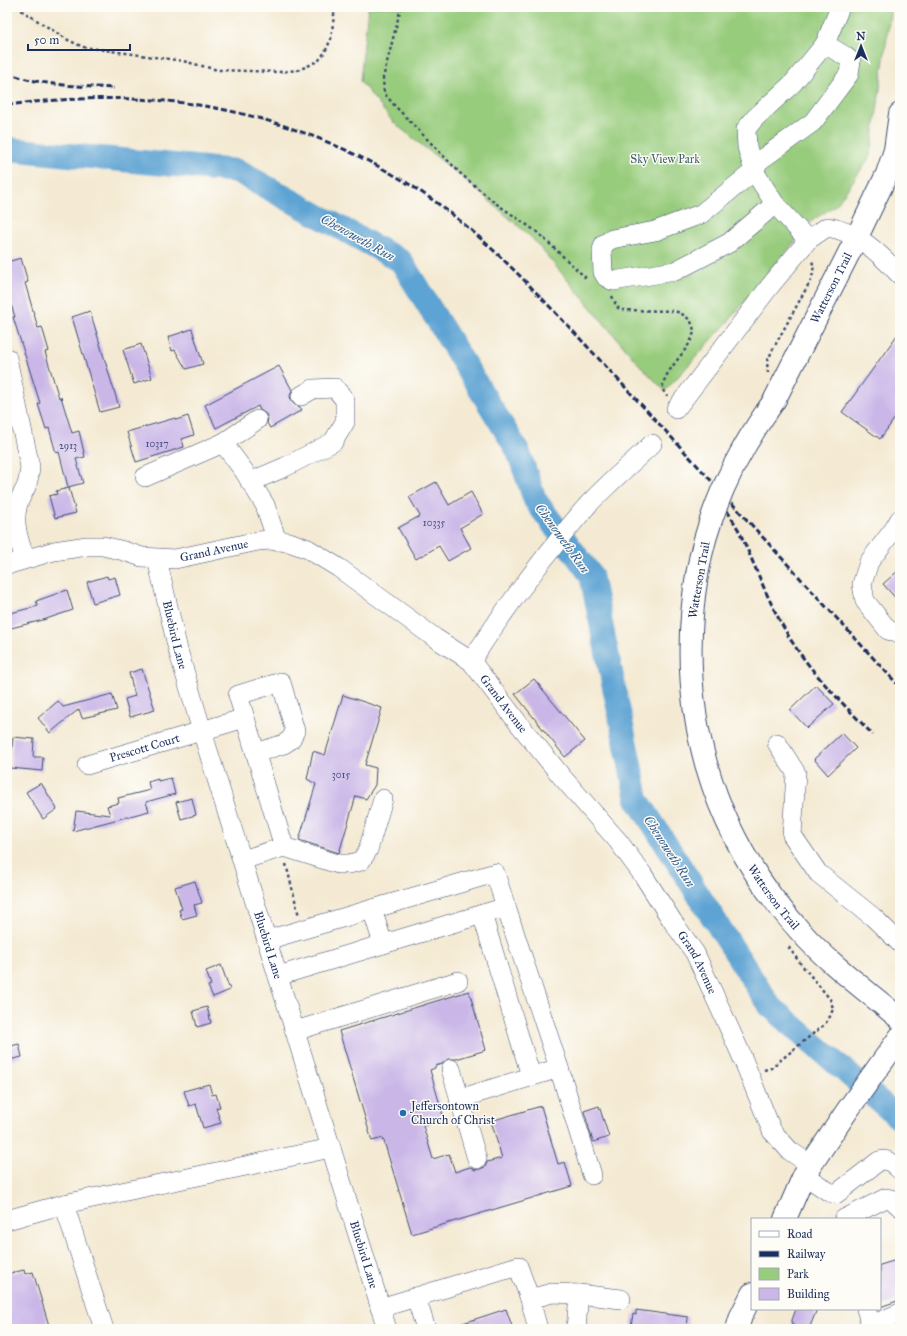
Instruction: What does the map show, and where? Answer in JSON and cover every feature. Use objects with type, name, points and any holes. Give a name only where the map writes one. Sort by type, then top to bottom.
[{"type":"main road","name":"Watterson Trail","points":[[900,114],[895,150],[887,174],[857,237],[774,401],[753,431],[735,462],[722,492],[708,529],[697,575],[690,635],[690,672],[694,707],[704,757],[722,812],[738,844],[756,875],[777,905],[800,932],[823,954],[900,1019]]},
{"type":"main road","points":[[785,1218],[808,1170],[847,1111],[900,1037]]},
{"type":"main road","points":[[737,1329],[741,1316],[751,1296]]},
{"type":"street","points":[[805,245],[775,204],[754,171],[746,147],[746,129],[754,118],[793,83],[825,44],[840,7]]},
{"type":"street","points":[[775,204],[729,243],[675,271],[614,281],[606,277],[603,272],[602,250],[604,244],[612,239],[656,231],[701,214],[754,171],[759,161],[813,122],[849,74],[851,61],[846,56],[825,44]]},
{"type":"street","points":[[676,409],[770,286],[805,245],[828,227],[837,228],[857,237],[885,259],[900,275]]},
{"type":"street","points":[[7,358],[30,467],[29,479],[16,509],[16,562]]},
{"type":"street","points":[[250,482],[333,442],[345,422],[345,400],[335,388],[313,389],[301,396]]},
{"type":"street","points":[[145,477],[223,443],[257,420]]},
{"type":"street","points":[[223,443],[265,505],[276,541]]},
{"type":"street","points":[[471,661],[497,620],[587,506],[652,444]]},
{"type":"street","points":[[900,519],[869,562],[862,584],[865,601],[888,630],[900,634]]},
{"type":"street","name":"Grand Avenue","points":[[16,562],[54,551],[87,546],[103,546],[142,557],[175,559],[258,541],[289,542],[308,549],[339,568],[435,638],[471,661],[548,759],[618,841],[643,875],[695,953],[740,1052],[772,1131],[829,1192],[836,1194]]},
{"type":"street","name":"Bluebird Lane","points":[[157,558],[178,650],[202,731],[387,1329]]},
{"type":"street","points":[[256,753],[284,744],[291,739],[294,731],[281,682],[238,695],[283,848]]},
{"type":"street","name":"Prescott Court","points":[[87,765],[245,718]]},
{"type":"street","points":[[778,743],[796,773],[792,835],[818,873],[873,916],[900,943]]},
{"type":"street","points":[[242,860],[283,848],[338,864],[350,864],[361,861],[368,850],[383,799]]},
{"type":"street","points":[[267,940],[495,873],[559,1068],[592,1175]]},
{"type":"street","points":[[278,976],[506,907]]},
{"type":"street","points":[[372,909],[383,944]]},
{"type":"street","points":[[482,914],[532,1076]]},
{"type":"street","points":[[295,1031],[458,981]]},
{"type":"street","points":[[459,1099],[559,1068]]},
{"type":"street","points":[[451,1069],[477,1159]]},
{"type":"street","points":[[7,1220],[64,1204],[331,1148]]},
{"type":"street","points":[[839,1218],[836,1208],[836,1194],[879,1161],[884,1159],[900,1170]]},
{"type":"street","points":[[846,1218],[886,1198],[891,1199],[900,1207]]},
{"type":"street","points":[[64,1204],[104,1329]]},
{"type":"street","points":[[380,1308],[518,1266],[530,1299],[538,1329]]},
{"type":"street","points":[[530,1299],[552,1292],[621,1299]]},
{"type":"street","points":[[576,1329],[579,1294]]},
{"type":"street","points":[[416,1297],[426,1329]]},
{"type":"street","points":[[867,1320],[874,1324],[900,1313]]},
{"type":"path","points":[[16,7],[68,40],[83,47],[183,61],[218,70],[279,72],[298,70],[310,66],[319,60],[326,52],[331,39],[335,7]]},
{"type":"path","points":[[401,7],[383,78],[384,92],[399,110],[461,174],[494,202],[537,232],[589,280]]},
{"type":"path","points":[[768,374],[767,362],[772,349],[812,278],[814,270],[813,262],[805,245]]},
{"type":"path","points":[[607,293],[613,297],[617,307],[621,310],[680,312],[688,317],[692,322],[693,338],[669,372],[664,382],[663,390],[676,409]]},
{"type":"path","points":[[283,848],[302,930]]},
{"type":"path","points":[[777,1062],[825,1024]]},
{"type":"green space","name":"Sky View Park","points":[[368,7],[891,7],[871,155],[837,204],[812,221],[726,324],[665,391],[635,360],[532,238],[461,176],[394,123],[360,81]]},
{"type":"building","points":[[21,258],[28,282],[25,283],[38,328],[42,327],[49,351],[45,352],[59,398],[61,397],[72,433],[79,431],[85,457],[76,459],[83,483],[68,487],[59,452],[56,453],[49,428],[46,429],[38,404],[40,403],[13,317],[15,317],[7,292],[7,262]]},
{"type":"building","points":[[90,311],[119,407],[100,412],[72,317]]},
{"type":"building","points":[[192,329],[203,364],[186,369],[175,350],[172,351],[168,337]]},
{"type":"building","points":[[900,331],[900,411],[880,439],[842,412]]},
{"type":"building","points":[[141,344],[152,378],[134,384],[123,350]]},
{"type":"building","points":[[279,366],[292,390],[290,396],[291,401],[302,410],[270,428],[267,423],[268,419],[266,414],[260,410],[258,406],[216,428],[205,405]]},
{"type":"building","points":[[188,416],[194,435],[182,439],[184,447],[136,462],[127,432],[175,418],[176,420]]},
{"type":"building","points":[[436,482],[449,505],[471,492],[483,514],[460,528],[471,548],[448,561],[439,546],[416,559],[398,528],[420,516],[409,497]]},
{"type":"building","points":[[69,488],[76,513],[55,518],[49,496],[57,494],[56,491]]},
{"type":"building","points":[[900,569],[900,603],[883,584]]},
{"type":"building","points":[[107,576],[108,579],[115,577],[120,595],[93,603],[87,582]]},
{"type":"building","points":[[67,590],[73,610],[43,620],[7,629],[7,614],[38,606],[36,601]]},
{"type":"building","points":[[142,669],[155,710],[130,717],[125,699],[135,696],[129,673]]},
{"type":"building","points":[[534,679],[585,741],[565,757],[515,694]]},
{"type":"building","points":[[816,685],[834,704],[807,728],[790,710]]},
{"type":"building","points":[[112,694],[117,710],[82,718],[79,709],[50,733],[38,718],[58,701],[63,707]]},
{"type":"building","points":[[343,695],[382,708],[365,765],[376,768],[375,785],[366,799],[356,796],[339,853],[299,840],[316,784],[307,779],[313,751],[325,755]]},
{"type":"building","points":[[842,733],[856,748],[828,775],[814,759]]},
{"type":"building","points":[[13,737],[34,739],[33,757],[43,757],[42,771],[10,768]]},
{"type":"building","points":[[171,778],[175,794],[146,802],[149,811],[73,831],[76,811],[110,815],[107,806],[119,803],[118,798],[150,790],[148,782],[158,779],[158,781]]},
{"type":"building","points":[[41,783],[57,809],[43,819],[26,792]]},
{"type":"building","points":[[192,798],[196,815],[181,819],[176,802]]},
{"type":"building","points":[[195,881],[202,903],[194,905],[197,915],[182,919],[179,910],[182,909],[175,887]]},
{"type":"building","points":[[221,965],[230,990],[213,997],[208,986],[211,985],[206,971]]},
{"type":"building","name":"Jeffersontown Church of Christ","points":[[469,991],[486,1050],[456,1059],[448,1059],[430,1070],[444,1119],[423,1126],[433,1159],[449,1154],[455,1172],[470,1167],[475,1170],[485,1167],[487,1162],[502,1158],[491,1121],[541,1106],[558,1164],[565,1162],[572,1186],[412,1234],[383,1138],[372,1141],[339,1031]]},
{"type":"building","points":[[207,1007],[211,1023],[197,1027],[193,1011]]},
{"type":"building","points":[[19,1044],[22,1057],[9,1060],[7,1047]]},
{"type":"building","points":[[209,1084],[212,1095],[216,1094],[220,1107],[216,1108],[221,1123],[203,1128],[196,1104],[189,1106],[184,1091]]},
{"type":"building","points":[[599,1106],[609,1137],[593,1142],[584,1111]]},
{"type":"building","points":[[900,1259],[900,1300],[881,1307],[881,1265]]},
{"type":"building","points":[[24,1270],[25,1274],[33,1272],[50,1329],[10,1329],[7,1320],[7,1274]]},
{"type":"building","points":[[506,1309],[513,1329],[451,1329],[451,1327]]},
{"type":"building","points":[[636,1310],[688,1317],[687,1329],[634,1329],[631,1327],[633,1314],[636,1315]]},
{"type":"building","points":[[796,1310],[817,1310],[809,1329],[805,1329],[791,1323]]},
{"type":"waterway","name":"Chenoweth Run","points":[[7,149],[237,171],[401,261],[518,451],[535,500],[591,575],[637,799],[769,1005],[900,1119]]},
{"type":"railway","points":[[7,73],[33,81],[47,83],[114,88]]},
{"type":"railway","points":[[7,105],[70,99],[113,98],[155,100],[211,107],[281,125],[315,137],[381,168],[412,186],[463,223],[525,281],[637,400],[900,687]]},
{"type":"railway","points":[[712,488],[738,529],[771,604],[793,643],[825,684],[873,735]]},
{"type":"place","name":"Jeffersontown Church of Christ","points":[[403,1113]]}]
